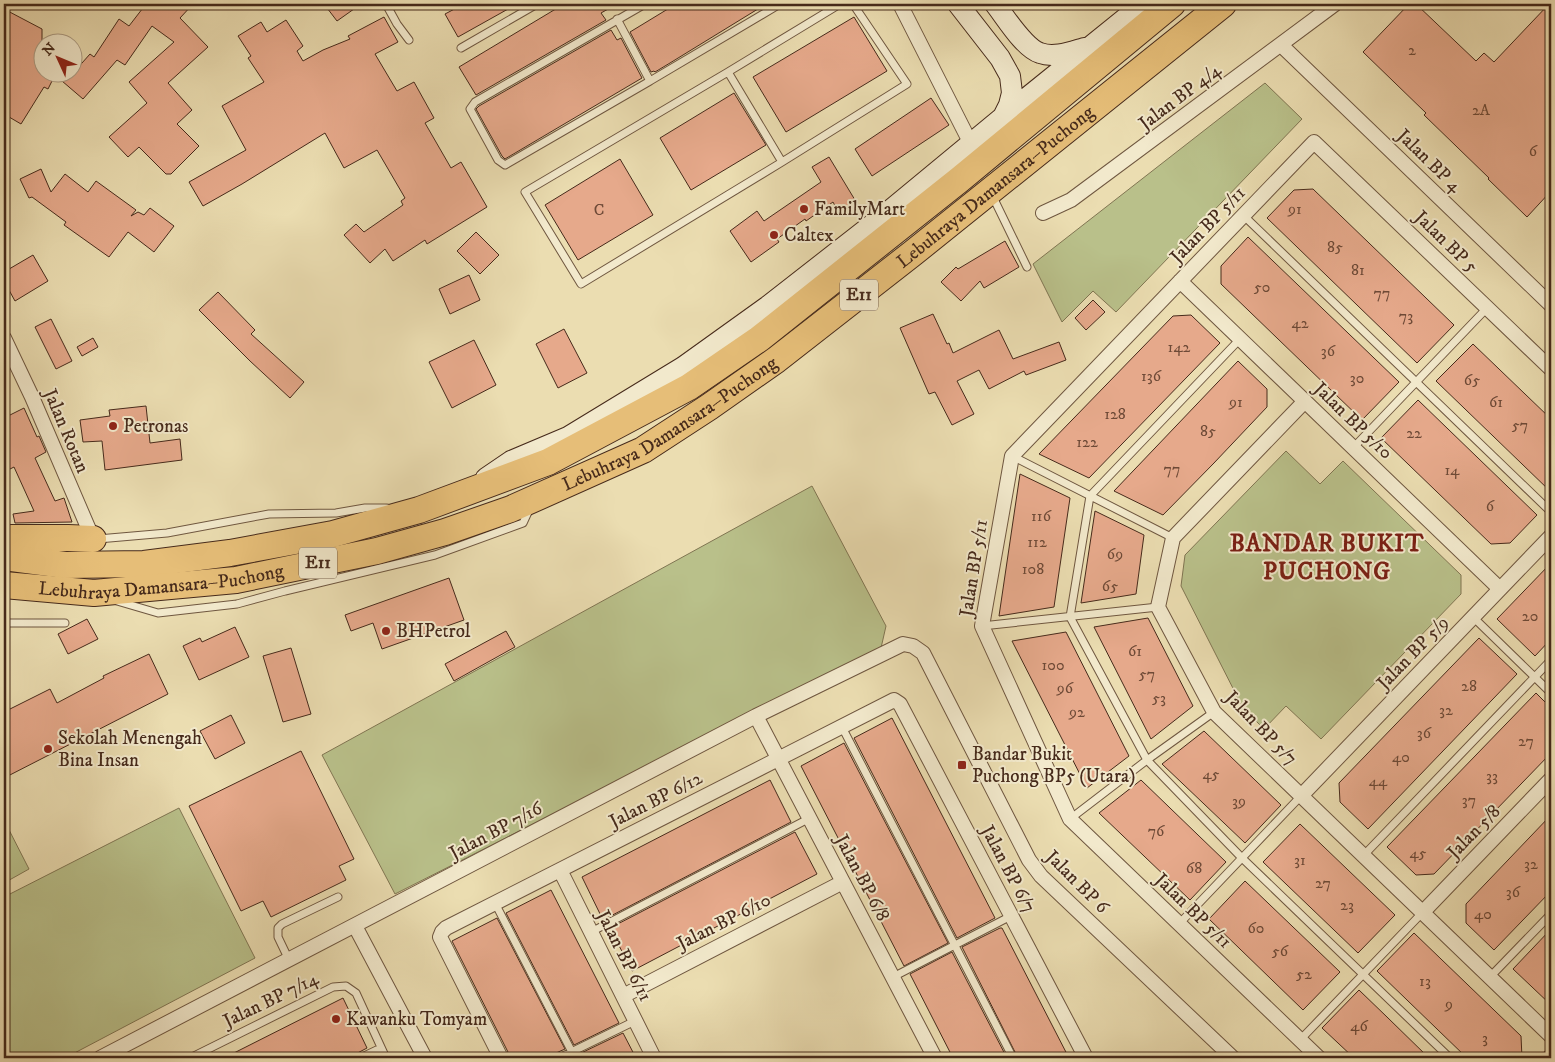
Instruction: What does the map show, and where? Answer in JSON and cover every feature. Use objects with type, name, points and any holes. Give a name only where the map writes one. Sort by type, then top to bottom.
[{"type":"highway","name":"Lebuhraya Damansara–Puchong","points":[[4,557],[65,564],[144,564],[230,553],[333,534],[464,493],[556,458],[689,387],[759,339],[959,180],[1172,4]]},
{"type":"highway","name":"Lebuhraya Damansara–Puchong","points":[[4,586],[94,594],[236,580],[377,551],[445,532],[511,509],[643,450],[776,360],[913,254],[1224,4]]},
{"type":"highway","points":[[4,540],[11,538],[92,539]]},
{"type":"street","points":[[900,4],[971,144]]},
{"type":"street","points":[[958,4],[1000,58],[1010,76],[1012,93],[1003,117]]},
{"type":"street","points":[[995,4],[1022,39],[1033,50],[1042,54],[1068,53],[1090,46]]},
{"type":"street","points":[[464,493],[511,461],[568,437],[683,367],[798,284],[882,218],[1143,4]]},
{"type":"street","name":"Jalan BP 4/4","points":[[1043,213],[1071,200],[1335,4]]},
{"type":"street","name":"Jalan BP 4","points":[[1281,45],[1551,305]]},
{"type":"street","name":"Jalan BP 5/11","points":[[1314,142],[1012,456],[982,626],[1070,819],[1319,1058]]},
{"type":"street","name":"Jalan BP 5","points":[[1314,142],[1551,369]]},
{"type":"street","name":"Jalan BP 5/10","points":[[1180,281],[1500,589]]},
{"type":"street","name":"Jalan Rotan","points":[[4,338],[32,397],[92,539]]},
{"type":"street","points":[[1158,607],[1173,538],[1305,401]]},
{"type":"street","name":"Jalan BP 5/9","points":[[1302,796],[1551,536]]},
{"type":"street","name":"Jalan BP 5/7","points":[[1158,607],[1214,712],[1551,1036]]},
{"type":"street","name":"Jalan BP 7/16","points":[[100,1058],[756,716],[902,644],[912,646]]},
{"type":"street","name":"Jalan BP 6","points":[[912,646],[923,652],[1029,860],[1041,876],[1230,1057]]},
{"type":"street","name":"Jalan BP 6/12","points":[[500,1058],[440,937],[446,928],[894,700]]},
{"type":"street","name":"Jalan BP 6/7","points":[[894,700],[900,704],[1086,1058]]},
{"type":"street","name":"Jalan BP 6/8","points":[[756,716],[935,1058]]},
{"type":"street","name":"Jalan 5/8","points":[[1423,912],[1551,778]]},
{"type":"street","name":"Jalan BP 6/11","points":[[560,870],[654,1058]]},
{"type":"street","name":"Jalan BP 6/10","points":[[623,996],[843,882]]},
{"type":"street","points":[[355,926],[425,1058]]},
{"type":"lane","points":[[386,4],[409,40]]},
{"type":"lane","points":[[461,48],[536,4]]},
{"type":"lane","points":[[645,4],[475,102],[470,109],[498,160],[505,165],[780,4]]},
{"type":"lane","points":[[840,4],[525,192],[580,284],[907,84],[853,4]]},
{"type":"lane","points":[[617,19],[650,81]]},
{"type":"lane","points":[[728,72],[782,162]]},
{"type":"lane","points":[[991,191],[1027,267]]},
{"type":"lane","points":[[1243,216],[1551,512]]},
{"type":"lane","points":[[1353,448],[1487,308]]},
{"type":"lane","points":[[1240,339],[1090,496],[1070,617],[1146,760],[1242,858],[1450,1058]]},
{"type":"lane","points":[[1012,456],[1173,538]]},
{"type":"lane","points":[[92,539],[167,533],[269,514],[336,513],[365,508],[392,508]]},
{"type":"lane","points":[[982,626],[1158,607]]},
{"type":"lane","points":[[1473,617],[1551,693]]},
{"type":"lane","points":[[4,623],[65,623]]},
{"type":"lane","points":[[1364,856],[1551,660]]},
{"type":"lane","points":[[1070,819],[1146,760],[1214,712]]},
{"type":"lane","points":[[842,727],[1013,1058]]},
{"type":"lane","points":[[1179,924],[1302,796]]},
{"type":"lane","points":[[591,932],[810,818]]},
{"type":"lane","points":[[289,960],[278,937],[278,928],[282,924],[338,897]]},
{"type":"lane","points":[[496,904],[573,1055]]},
{"type":"lane","points":[[1300,1040],[1423,912]]},
{"type":"lane","points":[[1490,977],[1551,914]]},
{"type":"lane","points":[[892,977],[1011,916]]},
{"type":"lane","name":"Jalan BP 7/14","points":[[190,1058],[333,987],[346,986],[356,993],[386,1058]]},
{"type":"lane","points":[[559,1058],[573,1055],[636,1021]]},
{"type":"lane","points":[[360,1058],[381,1048]]},
{"type":"green space","points":[[1265,83],[1302,119],[1116,312],[1093,291],[1062,322],[1033,264]]},
{"type":"green space","points":[[1286,451],[1320,484],[1343,461],[1461,575],[1461,594],[1321,739],[1286,706],[1264,729],[1243,708],[1181,586],[1185,555]]},
{"type":"green space","points":[[812,486],[886,626],[881,648],[395,894],[322,755]]},
{"type":"green space","points":[[179,808],[255,958],[65,1058],[4,1058],[4,897]]},
{"type":"green space","points":[[6,824],[29,869],[4,883],[4,825]]},
{"type":"building","points":[[146,4],[193,4],[180,18],[208,47],[168,83],[192,110],[177,124],[199,146],[171,174],[166,174],[139,147],[128,157],[109,137],[147,103],[129,82],[174,42],[152,26],[125,65],[117,60],[83,99],[63,82],[82,82],[82,63],[90,54],[94,57],[119,19],[129,26]]},
{"type":"building","points":[[324,4],[361,4],[337,21]]},
{"type":"building","points":[[464,4],[517,4],[458,37],[445,14]]},
{"type":"building","points":[[564,4],[617,4],[601,13],[606,20],[476,95],[459,67]]},
{"type":"building","points":[[676,4],[766,4],[655,72],[651,72],[630,32]]},
{"type":"building","points":[[1409,4],[1416,4],[1476,61],[1484,53],[1494,62],[1551,4],[1551,191],[1527,217],[1424,115],[1426,113],[1363,52]]},
{"type":"building","points":[[4,9],[42,29],[42,32],[32,32],[32,82],[52,82],[48,89],[44,87],[21,124],[4,114]]},
{"type":"building","points":[[384,17],[398,42],[375,54],[397,91],[414,82],[434,118],[425,123],[451,168],[461,162],[487,207],[427,244],[425,240],[393,261],[385,249],[370,263],[344,235],[356,224],[364,232],[403,205],[401,201],[405,198],[377,150],[344,168],[325,133],[203,206],[189,182],[246,150],[222,106],[264,82],[248,58],[251,56],[238,36],[261,22],[267,32],[286,20],[303,46],[297,51],[303,61],[350,39],[348,36]]},
{"type":"building","points":[[854,17],[887,71],[786,132],[753,77]]},
{"type":"building","points":[[611,30],[617,40],[621,38],[642,78],[505,159],[476,109]]},
{"type":"building","points":[[734,93],[766,145],[691,190],[660,138]]},
{"type":"building","points":[[931,98],[949,125],[872,176],[855,149]]},
{"type":"building","points":[[829,157],[858,205],[840,215],[833,202],[777,239],[779,242],[751,262],[730,231],[757,211],[764,221],[821,182],[812,167]]},
{"type":"building","points":[[620,159],[653,215],[578,260],[545,205]]},
{"type":"building","points":[[41,169],[51,192],[65,174],[88,192],[96,181],[136,210],[131,216],[138,212],[144,215],[150,208],[174,226],[154,252],[128,232],[109,257],[64,225],[66,222],[32,197],[29,198],[20,179]]},
{"type":"building","points":[[1313,189],[1454,325],[1417,363],[1267,218],[1294,190]]},
{"type":"building","points":[[476,232],[499,255],[480,274],[457,251]]},
{"type":"building","points":[[1248,237],[1399,382],[1362,420],[1221,284],[1221,266]]},
{"type":"building","points":[[1005,241],[1019,267],[984,288],[980,281],[961,301],[941,282],[956,267],[958,269]]},
{"type":"building","points":[[33,255],[48,281],[15,301],[4,281],[4,272]]},
{"type":"building","points":[[469,275],[480,300],[450,314],[439,289]]},
{"type":"building","points":[[218,292],[255,330],[251,334],[304,382],[290,398],[199,310]]},
{"type":"building","points":[[1093,300],[1105,312],[1086,330],[1075,318]]},
{"type":"building","points":[[933,314],[953,353],[999,330],[1013,359],[1059,342],[1066,360],[1026,375],[1024,371],[989,389],[979,370],[957,381],[974,414],[952,425],[935,392],[929,394],[900,328]]},
{"type":"building","points":[[1191,315],[1220,343],[1089,478],[1039,454],[1173,316]]},
{"type":"building","points":[[51,319],[72,361],[56,369],[35,327]]},
{"type":"building","points":[[564,329],[587,373],[558,388],[536,344]]},
{"type":"building","points":[[93,338],[98,347],[82,356],[77,347]]},
{"type":"building","points":[[474,340],[496,385],[452,408],[429,362]]},
{"type":"building","points":[[1473,344],[1551,419],[1551,492],[1436,381]]},
{"type":"building","points":[[1238,361],[1267,389],[1267,407],[1214,463],[1163,515],[1114,491]]},
{"type":"building","points":[[1418,400],[1537,515],[1510,543],[1491,544],[1381,438]]},
{"type":"building","points":[[146,406],[150,443],[180,439],[182,460],[105,470],[102,441],[83,442],[80,420],[110,416],[109,410]]},
{"type":"building","points":[[24,408],[46,452],[35,458],[55,501],[64,498],[72,522],[15,523],[13,514],[34,511],[14,467],[4,472],[4,418]]},
{"type":"building","points":[[1020,474],[1070,498],[1054,607],[999,616]]},
{"type":"building","points":[[1095,511],[1144,535],[1136,594],[1081,603]]},
{"type":"building","points":[[1551,563],[1551,639],[1535,656],[1497,619]]},
{"type":"building","points":[[449,578],[464,620],[382,649],[373,623],[351,631],[345,615]]},
{"type":"building","points":[[1148,618],[1193,706],[1151,739],[1094,627]]},
{"type":"building","points":[[87,619],[98,639],[68,654],[58,634]]},
{"type":"building","points":[[235,627],[249,657],[199,680],[183,646],[200,638],[202,642]]},
{"type":"building","points":[[506,631],[515,647],[454,681],[445,664]]},
{"type":"building","points":[[1066,632],[1129,756],[1087,788],[1012,641]]},
{"type":"building","points":[[1479,638],[1517,674],[1368,829],[1340,802],[1339,783]]},
{"type":"building","points":[[291,648],[311,714],[283,722],[263,656]]},
{"type":"building","points":[[149,654],[168,694],[4,778],[4,712],[50,689],[57,703],[104,678],[103,676]]},
{"type":"building","points":[[1536,693],[1551,708],[1551,753],[1434,874],[1416,875],[1387,847]]},
{"type":"building","points":[[231,715],[245,743],[215,759],[200,731]]},
{"type":"building","points":[[892,718],[995,918],[957,938],[854,738]]},
{"type":"building","points":[[1204,731],[1281,805],[1245,843],[1162,764]]},
{"type":"building","points":[[844,743],[948,943],[904,966],[801,766]]},
{"type":"building","points":[[301,751],[354,859],[339,866],[346,880],[271,917],[263,901],[241,911],[189,806]]},
{"type":"building","points":[[770,780],[791,822],[603,920],[582,877]]},
{"type":"building","points":[[1141,780],[1226,862],[1190,900],[1099,813]]},
{"type":"building","points":[[1551,815],[1551,891],[1494,950],[1466,923],[1466,904]]},
{"type":"building","points":[[1300,824],[1395,915],[1358,953],[1263,862]]},
{"type":"building","points":[[795,832],[817,874],[632,971],[610,928]]},
{"type":"building","points":[[1245,881],[1340,972],[1303,1010],[1209,919]]},
{"type":"building","points":[[551,890],[619,1023],[574,1045],[506,913]]},
{"type":"building","points":[[497,918],[565,1049],[556,1053],[551,1058],[511,1058],[452,941]]},
{"type":"building","points":[[1002,928],[1069,1058],[1018,1058],[962,947]]},
{"type":"building","points":[[1551,929],[1551,1005],[1513,969]]},
{"type":"building","points":[[1414,933],[1521,1036],[1522,1058],[1467,1058],[1377,971]]},
{"type":"building","points":[[952,952],[1007,1058],[953,1058],[910,974]]},
{"type":"building","points":[[1359,990],[1429,1058],[1354,1058],[1322,1028]]},
{"type":"building","points":[[343,998],[367,1048],[348,1058],[224,1058]]},
{"type":"building","points":[[623,1033],[636,1058],[580,1058],[579,1054]]},
{"type":"place","name":"FamilyMart","points":[[804,209]]},
{"type":"place","name":"Caltex","points":[[774,235]]},
{"type":"place","name":"Petronas","points":[[113,426]]},
{"type":"place","name":"BHPetrol","points":[[386,631]]},
{"type":"place","name":"Sekolah Menengah Bina Insan","points":[[48,749]]},
{"type":"place","name":"Bandar Bukit Puchong BP5 (Utara)","points":[[962,765]]},
{"type":"place","name":"Kawanku Tomyam","points":[[336,1019]]},
{"type":"district","name":"BANDAR BUKIT PUCHONG","points":[[1327,558]]}]
